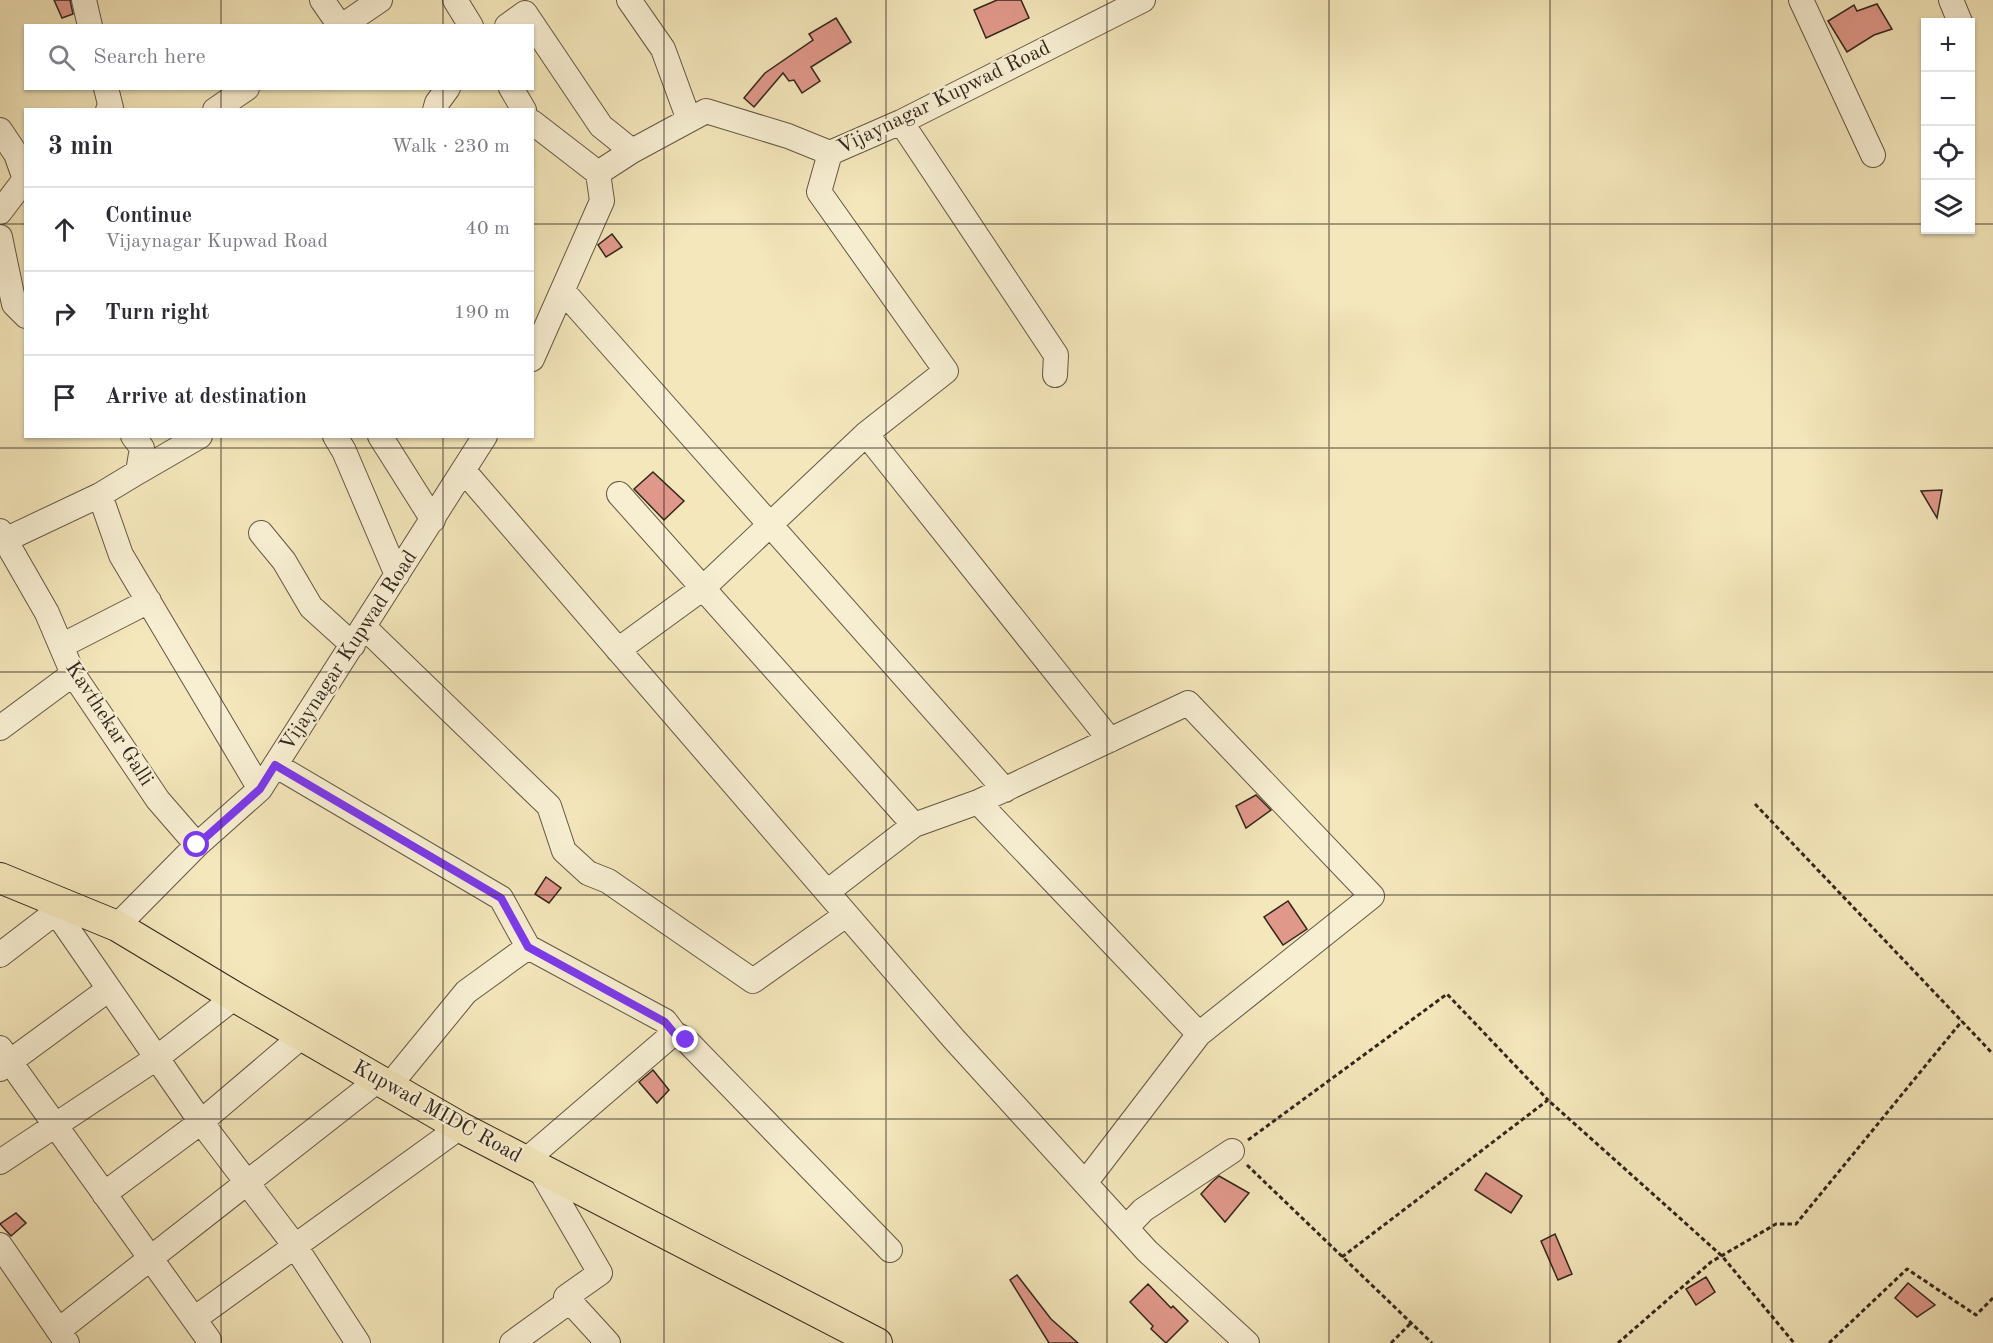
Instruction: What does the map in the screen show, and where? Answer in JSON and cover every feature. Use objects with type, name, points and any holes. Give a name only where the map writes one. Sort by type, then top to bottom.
[{"type":"main road","name":"Kupwad MIDC Road","points":[[0,878],[61,908],[117,926],[460,1127],[871,1341]]},
{"type":"street","points":[[84,0],[90,24]]},
{"type":"street","points":[[322,0],[340,24]]},
{"type":"street","points":[[344,24],[380,0]]},
{"type":"street","points":[[455,0],[470,24]]},
{"type":"street","points":[[629,0],[663,48],[689,120]]},
{"type":"street","name":"Vijaynagar Kupwad Road","points":[[598,173],[632,151],[706,111],[788,136],[830,153],[901,122],[1143,0]]},
{"type":"street","points":[[1801,0],[1873,154]]},
{"type":"street","points":[[1951,0],[1958,18]]},
{"type":"street","points":[[534,31],[601,126],[632,151]]},
{"type":"street","points":[[106,90],[111,108]]},
{"type":"street","points":[[218,108],[244,90]]},
{"type":"street","points":[[436,108],[447,90]]},
{"type":"street","points":[[512,90],[523,108]]},
{"type":"street","points":[[901,122],[1056,355],[1055,375]]},
{"type":"street","points":[[534,124],[598,173],[602,201],[534,355]]},
{"type":"street","points":[[0,130],[21,151],[24,172]]},
{"type":"street","points":[[618,650],[703,588],[866,434],[946,371],[819,192],[830,153]]},
{"type":"street","points":[[0,212],[24,180]]},
{"type":"street","points":[[0,237],[14,304],[24,314]]},
{"type":"street","points":[[563,291],[1005,790]]},
{"type":"street","points":[[866,434],[1110,740]]},
{"type":"street","points":[[134,438],[142,448],[138,472]]},
{"type":"street","points":[[2,537],[100,495],[197,438]]},
{"type":"street","points":[[336,438],[344,451],[397,575]]},
{"type":"street","points":[[381,438],[433,520]]},
{"type":"street","name":"Vijaynagar Kupwad Road","points":[[117,926],[197,845],[260,789],[485,438]]},
{"type":"street","points":[[464,471],[953,1038],[1147,1251],[1247,1343]]},
{"type":"street","points":[[619,494],[914,825]]},
{"type":"street","points":[[100,495],[121,555],[260,789]]},
{"type":"street","points":[[261,534],[284,561],[311,607],[358,636],[549,806],[564,852],[588,873],[608,880],[753,981],[846,915]]},
{"type":"street","name":"Kavthekar Galli","points":[[2,537],[47,613],[73,674],[158,800],[197,845]]},
{"type":"street","points":[[61,646],[148,601]]},
{"type":"street","points":[[0,728],[73,674]]},
{"type":"street","points":[[827,892],[914,825],[1005,790],[1188,703],[1372,896],[1199,1034],[1084,1183]]},
{"type":"street","points":[[275,765],[501,898],[528,947],[665,1022],[674,1033],[686,1040],[890,1250]]},
{"type":"street","points":[[978,802],[1199,1034]]},
{"type":"street","points":[[0,955],[61,908],[109,989],[201,1122],[295,1246],[358,1343]]},
{"type":"street","points":[[0,1245],[63,1337],[150,1258],[247,1182],[383,1083],[466,992],[528,947]]},
{"type":"street","points":[[109,989],[3,1060],[55,1125],[209,1340]]},
{"type":"street","points":[[0,1162],[158,1057],[235,997]]},
{"type":"street","points":[[608,1343],[566,1297],[600,1273],[532,1164],[674,1033]]},
{"type":"street","points":[[104,1194],[201,1122],[302,1036]]},
{"type":"street","points":[[194,1319],[460,1127]]},
{"type":"street","points":[[1126,1228],[1143,1210],[1232,1151]]},
{"type":"street","points":[[512,1343],[570,1301]]},
{"type":"path","points":[[1755,804],[1993,1054]]},
{"type":"path","points":[[1432,1343],[1232,1151],[1448,994],[1548,1100],[1722,1256],[1794,1343]]},
{"type":"path","points":[[1617,1343],[1712,1262],[1776,1224],[1796,1224],[1962,1021]]},
{"type":"path","points":[[1342,1257],[1548,1100]]},
{"type":"path","points":[[1829,1343],[1907,1269],[1976,1315],[1993,1298]]},
{"type":"path","points":[[1391,1343],[1411,1323]]},
{"type":"building","points":[[54,0],[70,0],[73,14],[62,18]]},
{"type":"building","points":[[997,0],[1021,0],[1029,18],[986,38],[974,10]]},
{"type":"building","points":[[1877,4],[1892,29],[1874,35],[1847,52],[1828,21],[1854,5],[1857,11]]},
{"type":"building","points":[[836,18],[851,42],[811,67],[820,81],[802,93],[794,80],[789,81],[783,73],[754,107],[744,98],[765,73],[813,40],[809,34]]},
{"type":"building","points":[[612,234],[622,247],[606,257],[598,245]]},
{"type":"building","points":[[653,472],[684,501],[664,520],[634,489]]},
{"type":"building","points":[[1942,490],[1937,518],[1921,491]]},
{"type":"building","points":[[1256,795],[1271,810],[1246,828],[1236,806]]},
{"type":"building","points":[[546,877],[561,888],[549,903],[535,894]]},
{"type":"building","points":[[1288,901],[1307,929],[1283,945],[1264,917]]},
{"type":"building","points":[[653,1070],[669,1090],[657,1103],[639,1082]]},
{"type":"building","points":[[1486,1173],[1522,1196],[1511,1213],[1475,1190]]},
{"type":"building","points":[[1219,1176],[1249,1193],[1225,1222],[1201,1194]]},
{"type":"building","points":[[16,1213],[26,1223],[11,1236],[0,1224]]},
{"type":"building","points":[[1555,1234],[1572,1274],[1558,1280],[1541,1241]]},
{"type":"building","points":[[1017,1275],[1051,1319],[1078,1343],[1049,1343],[1010,1280]]},
{"type":"building","points":[[1706,1277],[1715,1292],[1696,1305],[1686,1289]]},
{"type":"building","points":[[1908,1283],[1935,1305],[1917,1317],[1895,1298]]},
{"type":"building","points":[[1148,1284],[1171,1308],[1173,1306],[1188,1321],[1166,1343],[1151,1329],[1153,1326],[1130,1302]]},
{"type":"route","points":[[197,845],[260,789],[275,765],[501,898],[528,947],[665,1022],[674,1033],[686,1040]]}]
